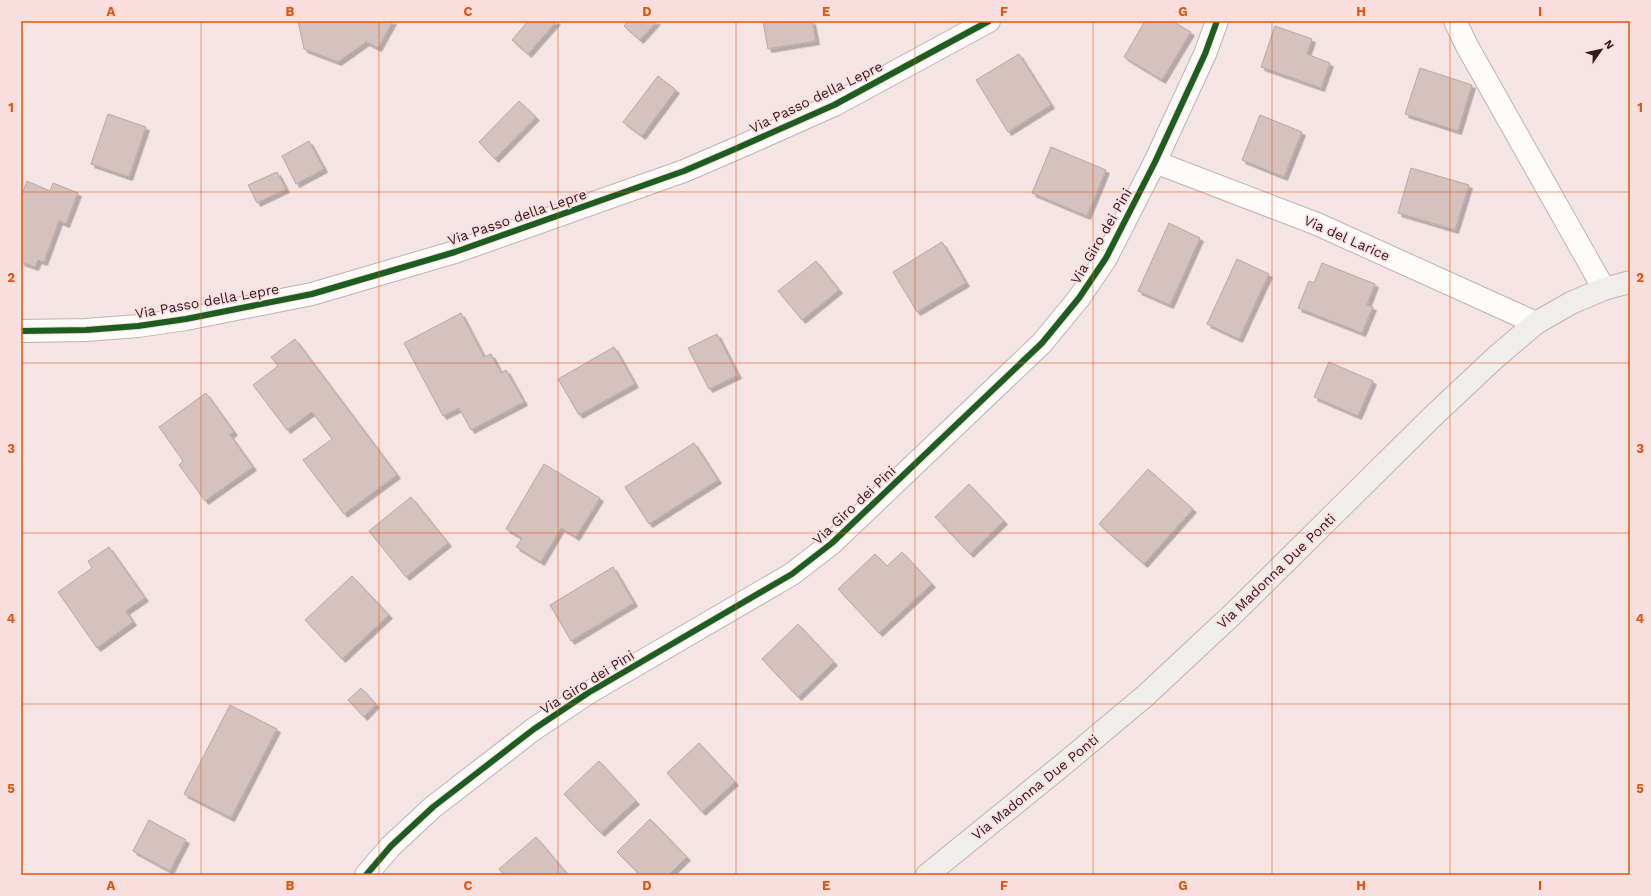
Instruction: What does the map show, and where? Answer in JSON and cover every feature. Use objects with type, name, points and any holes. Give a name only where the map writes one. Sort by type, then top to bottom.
[{"type":"main road","name":"Via Madonna Due Ponti","points":[[927,875],[1145,696],[1235,612],[1432,416],[1496,357],[1536,323],[1571,303],[1604,289],[1630,282]]},
{"type":"street","name":"Via Passo della Lepre","points":[[21,331],[86,330],[138,326],[186,319],[312,294],[455,252],[684,171],[742,146],[834,104],[989,21]]},
{"type":"street","name":"Via Giro dei Pini","points":[[366,875],[410,827],[456,788],[522,738],[588,694],[792,574],[837,539],[1036,349],[1080,298],[1106,258],[1155,162],[1205,54],[1217,21]]},
{"type":"street","points":[[1455,21],[1467,46],[1604,289]]},
{"type":"street","name":"Via del Larice","points":[[1155,162],[1317,224],[1536,323]]},
{"type":"building","points":[[298,21],[393,21],[378,48],[366,42],[338,62],[304,49]]},
{"type":"building","points":[[528,21],[557,21],[528,54],[512,40]]},
{"type":"building","points":[[628,21],[657,21],[640,40],[624,26]]},
{"type":"building","points":[[763,21],[812,21],[816,41],[768,49]]},
{"type":"building","points":[[1145,21],[1172,21],[1191,32],[1162,80],[1124,57]]},
{"type":"building","points":[[1275,26],[1312,39],[1307,54],[1330,63],[1321,88],[1261,67]]},
{"type":"building","points":[[1019,54],[1051,105],[1008,132],[976,80]]},
{"type":"building","points":[[1420,68],[1472,85],[1458,131],[1405,114]]},
{"type":"building","points":[[658,76],[676,90],[642,136],[623,122]]},
{"type":"building","points":[[519,101],[536,117],[495,159],[479,142]]},
{"type":"building","points":[[108,114],[146,127],[129,177],[91,164]]},
{"type":"building","points":[[1260,115],[1302,132],[1284,177],[1242,160]]},
{"type":"building","points":[[309,141],[324,169],[296,184],[282,156]]},
{"type":"building","points":[[1051,147],[1106,170],[1087,216],[1032,193]]},
{"type":"building","points":[[1411,168],[1469,185],[1455,230],[1398,213]]},
{"type":"building","points":[[277,172],[286,189],[257,203],[248,185]]},
{"type":"building","points":[[27,181],[50,191],[53,183],[78,193],[66,224],[59,221],[44,262],[38,260],[35,267],[21,262],[21,196]]},
{"type":"building","points":[[1169,223],[1200,238],[1170,305],[1138,291]]},
{"type":"building","points":[[942,242],[966,283],[917,312],[893,272]]},
{"type":"building","points":[[1237,259],[1269,274],[1239,339],[1207,324]]},
{"type":"building","points":[[816,261],[839,290],[802,320],[778,291]]},
{"type":"building","points":[[1322,263],[1375,284],[1367,305],[1373,307],[1362,333],[1298,308],[1309,281],[1314,283]]},
{"type":"building","points":[[461,313],[484,357],[491,354],[501,373],[506,370],[524,402],[471,430],[459,408],[443,416],[404,343]]},
{"type":"building","points":[[717,334],[738,375],[709,389],[688,348]]},
{"type":"building","points":[[295,339],[397,475],[344,514],[303,460],[332,439],[312,412],[287,430],[253,385],[278,366],[271,357]]},
{"type":"building","points":[[614,347],[635,384],[579,415],[558,379]]},
{"type":"building","points":[[1329,362],[1373,381],[1358,416],[1314,397]]},
{"type":"building","points":[[206,393],[234,432],[230,435],[253,467],[205,501],[179,465],[183,461],[159,427]]},
{"type":"building","points":[[694,443],[718,480],[649,524],[625,487]]},
{"type":"building","points":[[544,464],[600,498],[576,537],[561,528],[541,562],[516,547],[522,538],[506,529]]},
{"type":"building","points":[[1148,469],[1193,509],[1144,564],[1099,524]]},
{"type":"building","points":[[969,484],[1004,521],[970,554],[935,517]]},
{"type":"building","points":[[411,497],[448,543],[406,577],[369,531]]},
{"type":"building","points":[[109,547],[145,598],[126,611],[133,622],[97,648],[58,592],[92,568],[88,561]]},
{"type":"building","points":[[902,552],[932,584],[879,633],[838,589],[875,554],[887,566]]},
{"type":"building","points":[[613,567],[634,603],[571,641],[550,605]]},
{"type":"building","points":[[352,576],[389,615],[342,659],[305,620]]},
{"type":"building","points":[[798,624],[834,662],[798,697],[762,659]]},
{"type":"building","points":[[361,688],[376,704],[364,717],[348,700]]},
{"type":"building","points":[[230,705],[277,729],[231,818],[184,794]]},
{"type":"building","points":[[699,743],[735,782],[702,812],[667,773]]},
{"type":"building","points":[[599,761],[636,801],[601,833],[564,794]]},
{"type":"building","points":[[650,819],[687,857],[669,875],[640,875],[617,852]]},
{"type":"building","points":[[149,820],[186,840],[170,871],[133,851]]},
{"type":"building","points":[[536,837],[568,875],[504,875],[499,869]]},
{"type":"cycle path","points":[[21,331],[86,330],[138,326],[186,319],[312,294],[455,252],[684,171],[735,149],[834,105],[989,21]]},
{"type":"cycle path","points":[[366,875],[391,846],[433,807],[534,729],[588,693],[792,574],[832,543],[1042,343],[1079,298],[1106,258],[1155,162],[1205,54],[1217,21]]}]
